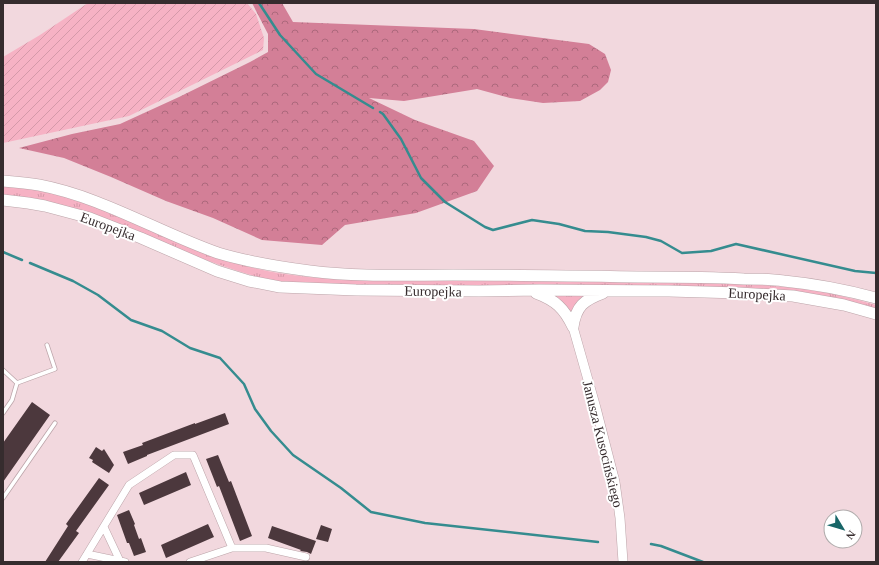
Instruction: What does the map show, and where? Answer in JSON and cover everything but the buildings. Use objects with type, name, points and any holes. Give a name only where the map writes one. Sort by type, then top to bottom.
[{"type":"main road","name":"Europejka","points":[[3,181],[39,185],[83,197],[217,252],[279,267],[312,272],[370,276],[495,275],[683,277],[781,280],[850,291],[876,298]]},
{"type":"main road","name":"Europejka","points":[[3,200],[45,206],[90,218],[217,271],[249,281],[274,286],[356,290],[529,290],[739,293],[793,296],[844,305],[876,314]]},
{"type":"main road","points":[[529,290],[545,296],[560,306],[573,327]]},
{"type":"main road","points":[[573,327],[574,318],[580,307],[590,298],[608,291]]},
{"type":"street","name":"Janusza Kusocińskiego","points":[[573,327],[615,482],[620,512],[623,562]]},
{"type":"street","points":[[82,562],[129,485],[174,455],[194,455],[232,548]]},
{"type":"street","points":[[104,526],[122,561]]},
{"type":"street","points":[[190,562],[232,548],[266,548],[306,557]]},
{"type":"street","points":[[88,554],[122,561]]},
{"type":"lane","points":[[17,383],[55,370],[47,344]]},
{"type":"lane","points":[[3,370],[17,383]]},
{"type":"lane","points":[[3,413],[12,400],[17,383]]},
{"type":"lane","points":[[3,498],[55,423]]},
{"type":"green space","points":[[88,3],[247,3],[256,14],[264,38],[263,50],[129,116],[3,143],[3,57],[40,35]]},
{"type":"green space","points":[[252,3],[282,3],[293,22],[474,29],[589,44],[605,54],[611,70],[608,82],[600,90],[580,101],[543,103],[510,98],[477,89],[404,101],[369,98],[415,120],[474,141],[494,166],[477,191],[416,213],[345,225],[322,245],[262,240],[213,218],[166,201],[64,158],[19,148],[72,134],[120,124],[179,97],[268,52],[268,34]]},
{"type":"green space","points":[[3,186],[19,187],[66,197],[111,213],[234,262],[254,268],[285,274],[316,278],[362,280],[707,282],[746,284],[810,290],[843,296],[876,305],[876,309],[843,300],[297,283],[280,281],[244,273],[190,254],[3,196]]},
{"type":"green space","points":[[553,296],[585,296],[571,314]]},
{"type":"waterway","points":[[259,3],[280,35],[316,74],[373,108]]},
{"type":"waterway","points":[[380,112],[401,139],[421,178],[445,202],[485,227],[493,230],[532,220],[559,224],[585,231],[608,232],[646,237],[661,241],[682,253],[711,251],[736,244],[855,271],[876,273]]},
{"type":"waterway","points":[[3,252],[22,260]]},
{"type":"waterway","points":[[30,263],[73,281],[98,295],[131,320],[162,331],[190,348],[220,358],[244,384],[255,409],[271,431],[293,455],[341,488],[371,512],[425,523],[598,542]]},
{"type":"waterway","points":[[651,544],[661,546],[703,562]]}]
